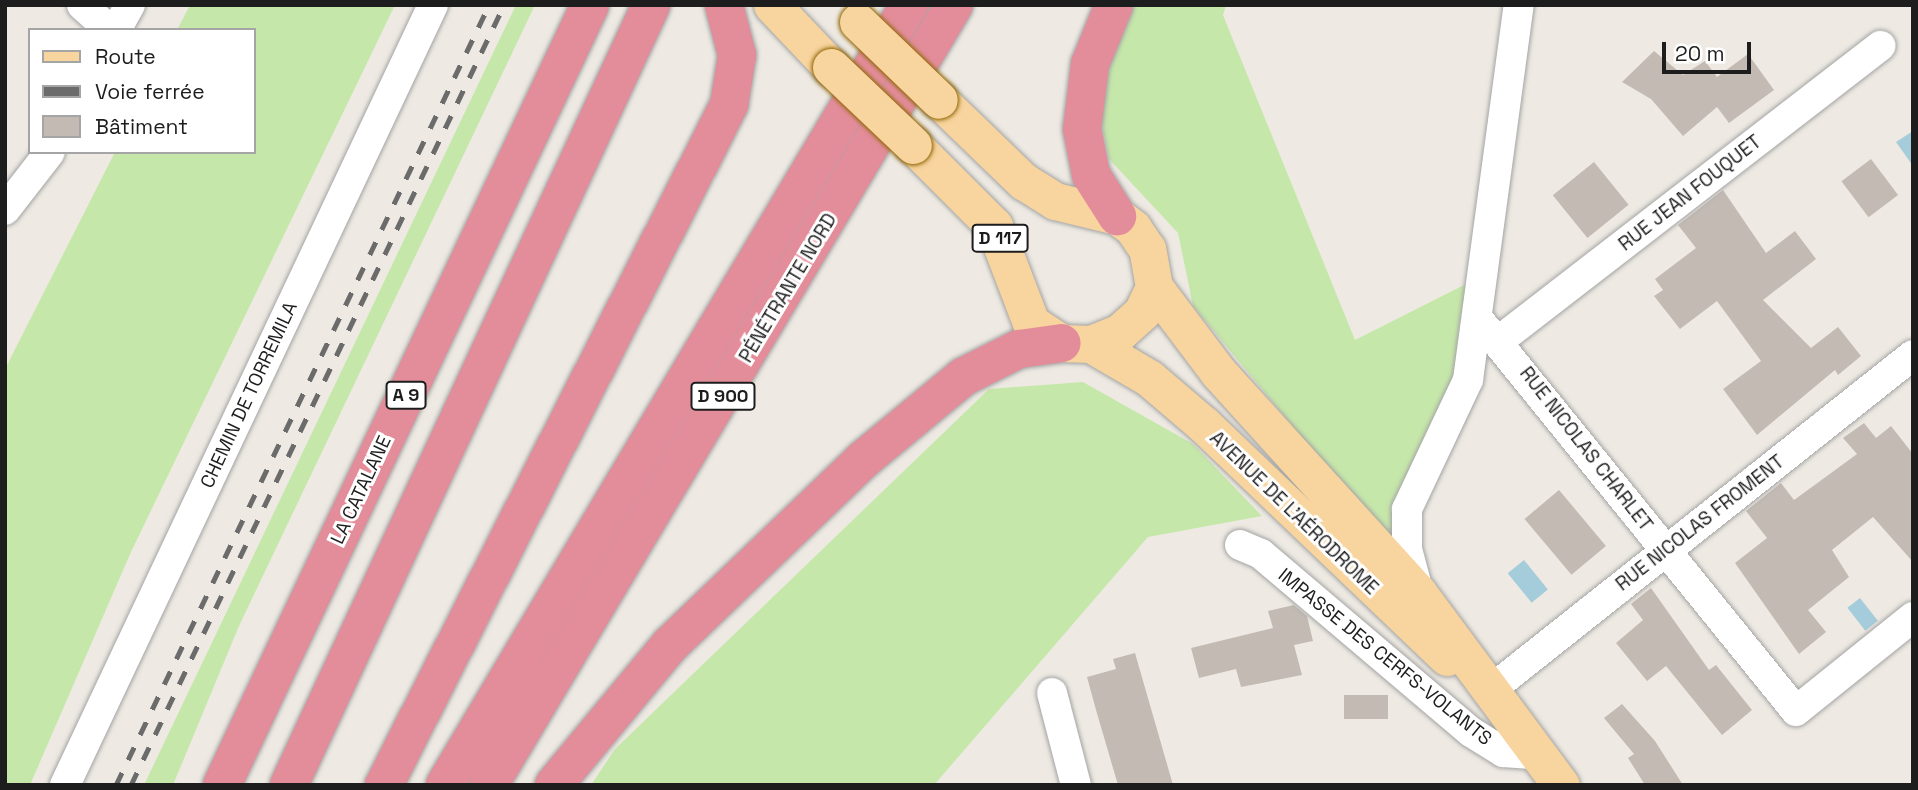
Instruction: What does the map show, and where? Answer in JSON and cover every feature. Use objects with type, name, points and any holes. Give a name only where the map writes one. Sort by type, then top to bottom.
[{"type":"highway","name":"LA CATALANE","points":[[222,785],[590,5]]},
{"type":"highway","points":[[289,785],[651,5]]},
{"type":"highway","points":[[384,785],[729,105],[737,55],[724,5]]},
{"type":"highway","name":"PÉNÉTRANTE NORD","points":[[445,785],[909,5]]},
{"type":"highway","name":"PÉNÉTRANTE NORD","points":[[489,785],[954,5]]},
{"type":"highway","points":[[1114,5],[1090,64],[1082,128],[1091,175],[1117,216]]},
{"type":"highway","points":[[554,785],[670,645],[864,459],[963,377],[1020,349],[1077,343]]},
{"type":"main road","name":"D 117","points":[[772,5],[831,67],[994,226],[1031,323],[1077,343]]},
{"type":"main road","points":[[850,13],[1024,182],[1055,201],[1117,216],[1147,249],[1154,287],[1142,312],[1120,332],[1077,343]]},
{"type":"main road","name":"AVENUE DE L'AÉRODROME","points":[[1154,287],[1218,372],[1419,594],[1560,785]]},
{"type":"main road","name":"AVENUE DE L'AÉRODROME","points":[[1077,343],[1149,378],[1204,425],[1398,615],[1489,692]]},
{"type":"street","points":[[82,5],[108,28]]},
{"type":"street","points":[[117,28],[130,5]]},
{"type":"street","name":"CHEMIN DE TORREMILA","points":[[65,785],[433,5]]},
{"type":"street","points":[[1419,594],[1407,550],[1407,509],[1490,330],[1477,285],[1519,5]]},
{"type":"street","name":"RUE JEAN FOUQUET","points":[[1490,330],[1881,46]]},
{"type":"street","points":[[5,211],[48,154]]},
{"type":"street","name":"RUE NICOLAS CHARLET","points":[[1490,330],[1796,712],[1913,617]]},
{"type":"street","name":"RUE NICOLAS FROMENT","points":[[1489,692],[1913,355]]},
{"type":"street","name":"IMPASSE DES CERFS-VOLANTS","points":[[1240,545],[1261,554],[1471,732],[1503,752],[1535,754]]},
{"type":"street","points":[[1052,693],[1076,785]]},
{"type":"green space","points":[[190,5],[395,5],[131,552],[30,785],[5,785],[5,369],[114,154],[256,154],[256,28],[178,28]]},
{"type":"green space","points":[[516,5],[535,5],[239,626],[173,785],[144,785]]},
{"type":"green space","points":[[1130,5],[1226,5],[1223,15],[1355,340],[1466,284],[1468,319],[1458,377],[1396,551],[1193,306],[1178,233],[1109,159],[1101,121],[1105,68]]},
{"type":"green space","points":[[1083,382],[1193,444],[1262,516],[1148,537],[934,785],[591,785],[615,749],[989,389]]},
{"type":"water","points":[[1913,131],[1913,166],[1896,142]]},
{"type":"water","points":[[1524,560],[1548,590],[1532,603],[1508,573]]},
{"type":"water","points":[[1860,598],[1878,621],[1865,631],[1847,608]]},
{"type":"building","points":[[1654,51],[1683,75],[1705,61],[1717,77],[1748,54],[1774,90],[1729,123],[1717,107],[1683,136],[1651,99],[1622,82]]},
{"type":"building","points":[[1871,159],[1898,195],[1869,217],[1841,181]]},
{"type":"building","points":[[1594,162],[1629,205],[1587,238],[1553,195]]},
{"type":"building","points":[[1723,190],[1766,253],[1795,231],[1816,259],[1763,300],[1811,348],[1838,327],[1861,356],[1838,375],[1835,370],[1757,435],[1723,389],[1761,361],[1717,301],[1680,329],[1654,296],[1663,290],[1655,279],[1696,248],[1678,225]]},
{"type":"building","points":[[1864,423],[1876,438],[1891,426],[1913,454],[1913,562],[1873,517],[1832,550],[1849,577],[1808,610],[1826,632],[1799,654],[1735,563],[1767,538],[1746,511],[1781,483],[1794,500],[1857,454],[1843,438]]},
{"type":"building","points":[[1559,490],[1606,546],[1571,575],[1525,519]]},
{"type":"building","points":[[1651,588],[1709,670],[1716,665],[1752,710],[1722,735],[1666,666],[1647,681],[1616,643],[1643,620],[1631,604]]},
{"type":"building","points":[[1294,605],[1307,616],[1313,641],[1294,645],[1302,675],[1241,687],[1236,669],[1199,678],[1191,648],[1273,628],[1268,611]]},
{"type":"building","points":[[1135,653],[1173,785],[1118,785],[1096,710],[1087,677],[1116,669],[1113,659]]},
{"type":"building","points":[[1344,695],[1388,695],[1388,719],[1344,719]]},
{"type":"building","points":[[1622,704],[1655,741],[1683,785],[1645,785],[1628,758],[1634,754],[1604,718]]},
{"type":"railway","points":[[116,785],[489,5]]},
{"type":"railway","points":[[131,785],[504,5]]}]
